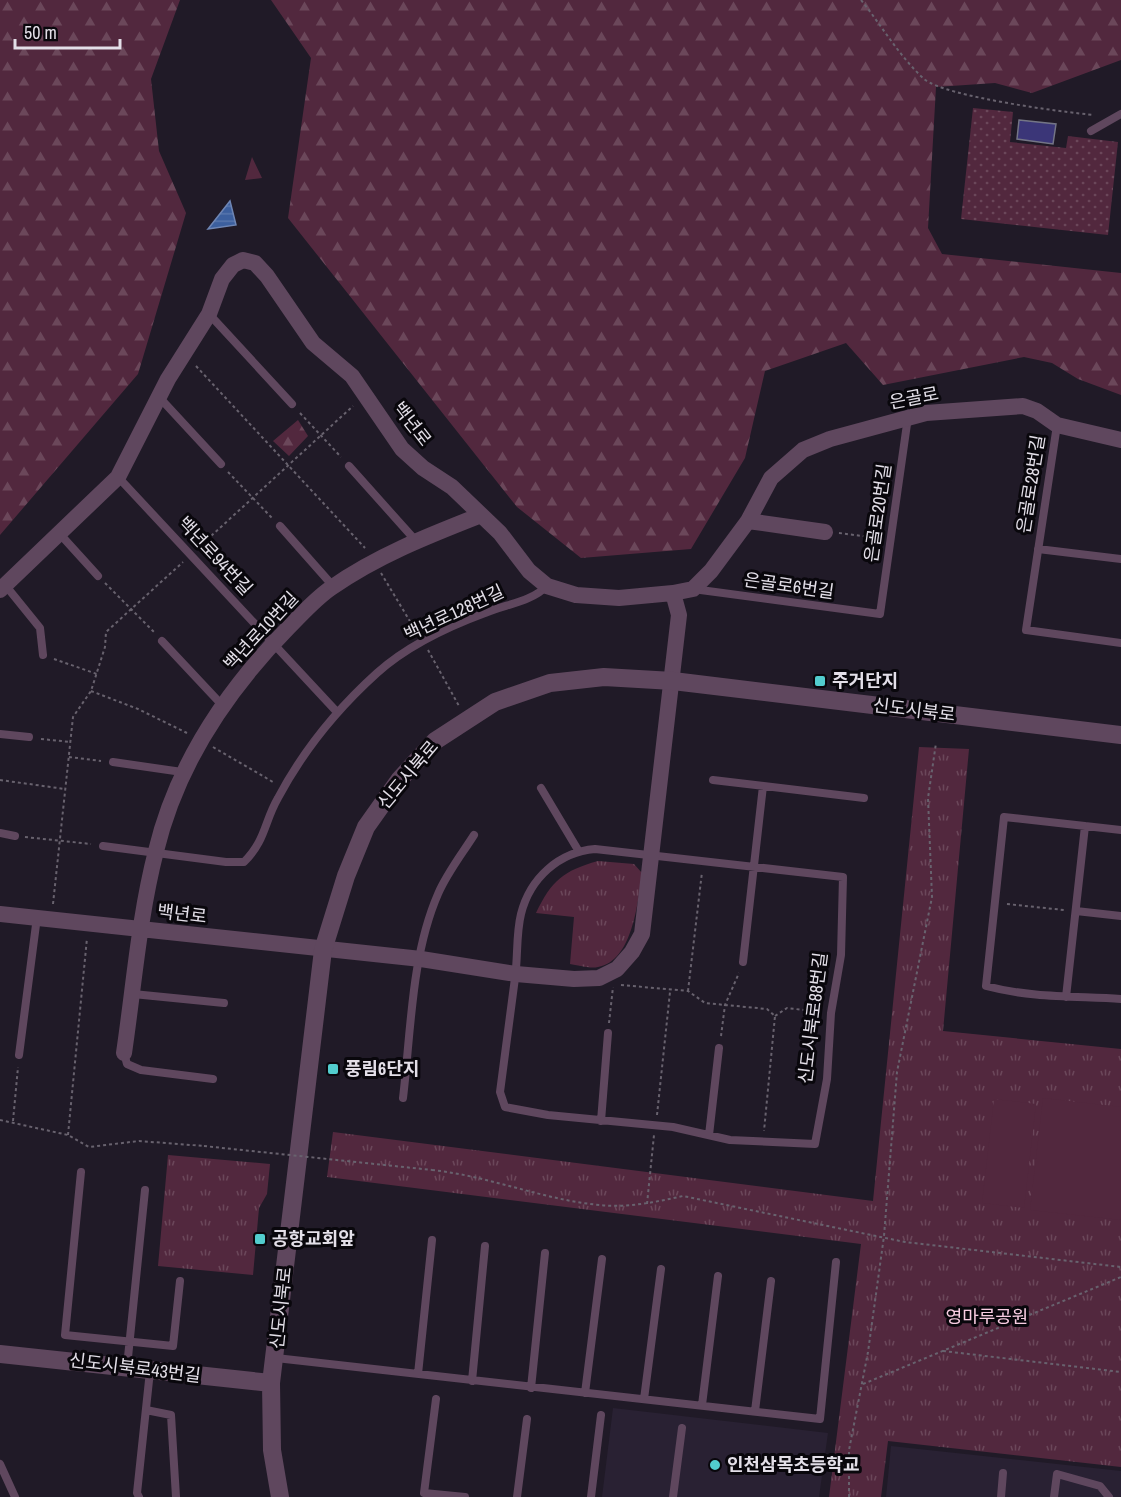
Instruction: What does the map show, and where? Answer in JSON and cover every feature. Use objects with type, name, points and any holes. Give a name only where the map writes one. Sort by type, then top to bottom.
[{"type":"street","name":"백년로","points":[[3,588],[118,477],[159,397],[209,314],[222,279],[233,265],[243,260],[255,263],[267,276],[313,343],[352,376],[402,449],[423,468],[452,487],[481,514],[500,533],[529,571],[547,586],[576,595],[673,593]]},
{"type":"street","name":"은골로","points":[[693,589],[711,571],[748,521],[771,478],[803,450],[830,439],[908,417],[1004,405],[1023,406],[1037,411],[1057,425],[1121,440]]},
{"type":"street","name":"백년로10번길","points":[[124,1053],[140,928],[155,852],[182,772],[222,705],[273,643],[333,586],[416,541],[481,514]]},
{"type":"street","points":[[748,521],[825,532]]},
{"type":"street","points":[[323,950],[421,959],[516,974],[606,982],[632,952],[642,934],[679,615],[673,593],[693,589]]},
{"type":"street","name":"신도시북로","points":[[280,1497],[272,1450],[271,1383],[276,1358],[323,950],[346,876],[366,827],[407,772],[435,741],[466,718],[495,702],[549,683],[604,677],[673,681],[1121,735]]},
{"type":"street","name":"백년로","points":[[0,914],[37,916],[323,950]]},
{"type":"street","name":"신도시북로43번길","points":[[0,1354],[271,1383]]},
{"type":"lane","points":[[1091,131],[1117,115]]},
{"type":"lane","points":[[209,314],[292,404]]},
{"type":"lane","points":[[159,397],[220,464]]},
{"type":"lane","name":"은골로20번길","points":[[880,614],[908,417]]},
{"type":"lane","name":"은골로28번길","points":[[1057,425],[1026,630],[1121,643]]},
{"type":"lane","points":[[349,466],[416,541]]},
{"type":"lane","name":"백년로94번길","points":[[118,477],[336,711]]},
{"type":"lane","points":[[280,526],[333,586]]},
{"type":"lane","points":[[59,532],[98,576]]},
{"type":"lane","name":"은골로28번길","points":[[1038,549],[1121,559]]},
{"type":"lane","name":"백년로128번길","points":[[155,852],[226,862],[244,862],[258,848],[277,798],[308,746],[336,711],[379,671],[423,641],[484,613],[538,595],[547,586]]},
{"type":"lane","name":"백년로","points":[[3,588],[40,628],[43,655]]},
{"type":"lane","name":"은골로6번길","points":[[693,589],[880,614]]},
{"type":"lane","points":[[162,641],[222,705]]},
{"type":"lane","points":[[0,734],[29,737]]},
{"type":"lane","points":[[113,762],[182,772]]},
{"type":"lane","points":[[713,780],[864,798]]},
{"type":"lane","points":[[743,962],[763,786]]},
{"type":"lane","points":[[541,788],[578,850]]},
{"type":"lane","points":[[1121,830],[1004,817],[986,986],[1015,994],[1121,999]]},
{"type":"lane","points":[[1066,997],[1085,826]]},
{"type":"lane","points":[[0,833],[15,836]]},
{"type":"lane","points":[[403,1098],[421,959],[429,920],[439,893],[474,835]]},
{"type":"lane","points":[[103,846],[155,852]]},
{"type":"lane","name":"신도시북로88번길","points":[[595,849],[652,854],[843,877],[842,955],[831,1013],[827,1079],[815,1144],[730,1140],[656,1124],[601,1121],[505,1107],[500,1092],[516,974],[521,915],[527,897],[540,876],[560,860],[578,850],[595,849]]},
{"type":"lane","points":[[1076,911],[1121,916]]},
{"type":"lane","points":[[20,1055],[37,916]]},
{"type":"lane","points":[[133,994],[224,1003]]},
{"type":"lane","points":[[601,1121],[608,1033]]},
{"type":"lane","points":[[709,1135],[719,1048]]},
{"type":"lane","points":[[124,1053],[128,1064],[141,1070],[213,1078]]},
{"type":"lane","points":[[81,1172],[65,1335],[173,1346],[180,1281]]},
{"type":"lane","points":[[127,1368],[145,1190]]},
{"type":"lane","points":[[418,1374],[432,1240]]},
{"type":"lane","points":[[472,1381],[485,1246]]},
{"type":"lane","points":[[531,1388],[545,1253]]},
{"type":"lane","points":[[585,1393],[602,1259]]},
{"type":"lane","points":[[276,1358],[820,1419],[836,1262]]},
{"type":"lane","points":[[644,1400],[661,1269]]},
{"type":"lane","points":[[702,1406],[718,1276]]},
{"type":"lane","points":[[755,1411],[771,1281]]},
{"type":"lane","points":[[139,1497],[137,1493],[150,1371]]},
{"type":"lane","points":[[436,1399],[424,1495],[465,1497]]},
{"type":"lane","points":[[146,1410],[171,1415],[176,1497]]},
{"type":"lane","points":[[591,1497],[601,1415]]},
{"type":"lane","points":[[517,1497],[527,1419]]},
{"type":"lane","points":[[673,1497],[682,1428]]},
{"type":"lane","points":[[0,1464],[15,1497]]},
{"type":"lane","points":[[1001,1497],[1003,1473]]},
{"type":"lane","points":[[1054,1497],[1057,1474],[1100,1486],[1109,1497]]},
{"type":"path","points":[[861,0],[897,50],[926,80],[958,93],[1076,114],[1117,115]]},
{"type":"path","points":[[184,353],[369,552],[466,718]]},
{"type":"path","points":[[292,404],[349,466]]},
{"type":"path","points":[[220,464],[280,526]]},
{"type":"path","points":[[825,532],[891,539]]},
{"type":"path","points":[[98,576],[162,641]]},
{"type":"path","points":[[43,655],[97,674]]},
{"type":"path","points":[[29,737],[71,742]]},
{"type":"path","points":[[849,1497],[849,1450],[862,1384],[884,1236],[897,1072],[932,897],[928,798],[936,743]]},
{"type":"path","points":[[69,757],[113,762]]},
{"type":"path","points":[[0,780],[65,789]]},
{"type":"path","points":[[15,836],[103,846]]},
{"type":"path","points":[[688,992],[703,860]]},
{"type":"path","points":[[994,903],[1076,911]]},
{"type":"path","points":[[68,1135],[88,922]]},
{"type":"path","points":[[719,1048],[725,1005],[743,962]]},
{"type":"path","points":[[608,1033],[606,982],[688,992],[705,1003],[767,1009],[775,1016]]},
{"type":"path","points":[[647,1204],[670,991]]},
{"type":"path","points":[[775,1016],[787,1008],[831,1013]]},
{"type":"path","points":[[763,1142],[775,1016]]},
{"type":"path","points":[[13,1122],[20,1055]]},
{"type":"path","points":[[0,1120],[68,1135],[89,1148],[139,1141],[432,1170],[467,1174],[543,1196],[602,1206],[647,1204],[683,1196],[915,1243],[1121,1267]]},
{"type":"path","points":[[862,1384],[1121,1277]]},
{"type":"path","points":[[940,1351],[1121,1372]]},
{"type":"shaded area","name":"인천삼목초등학교","points":[[613,1408],[828,1433],[819,1497],[602,1497]]},
{"type":"shaded area","points":[[891,1446],[1121,1471],[1121,1497],[886,1497]]},
{"type":"green space","points":[[0,0],[180,0],[151,79],[159,151],[186,213],[138,374],[0,535]]},
{"type":"green space","points":[[271,0],[1121,0],[1121,60],[1032,93],[995,83],[936,87],[928,228],[942,254],[1121,273],[1121,395],[1078,379],[1052,363],[1024,357],[883,385],[846,343],[765,371],[745,458],[691,549],[581,558],[517,507],[288,218],[311,58]]},
{"type":"green space","points":[[973,108],[1013,112],[1010,142],[1066,148],[1068,136],[1118,142],[1108,235],[961,219]]},
{"type":"green space","points":[[252,157],[262,178],[245,180]]},
{"type":"green space","points":[[298,420],[308,436],[289,456],[273,441]]},
{"type":"green space","name":"영마루공원","points":[[919,747],[969,749],[943,1031],[1121,1049],[1121,1467],[888,1441],[881,1497],[829,1497],[861,1244],[327,1177],[333,1132],[873,1201]]},
{"type":"green space","points":[[598,861],[634,864],[642,873],[632,928],[619,954],[610,962],[598,967],[570,964],[574,917],[536,913],[548,892],[560,878]]},
{"type":"green space","points":[[1043,1098],[1121,1107],[1121,1220],[1030,1210]]},
{"type":"green space","points":[[994,1099],[1036,1104],[1024,1208],[982,1203]]},
{"type":"green space","points":[[168,1155],[270,1164],[267,1194],[259,1208],[253,1275],[158,1266]]},
{"type":"water","points":[[230,201],[236,225],[208,229]]},
{"type":"building","points":[[1019,120],[1056,124],[1053,144],[1017,139]]},
{"type":"place","name":"주거단지","points":[[820,681]]},
{"type":"place","name":"풍림6단지","points":[[333,1069]]},
{"type":"place","name":"공항교회앞","points":[[260,1239]]},
{"type":"place","name":"인천삼목초등학교","points":[[715,1465]]}]
